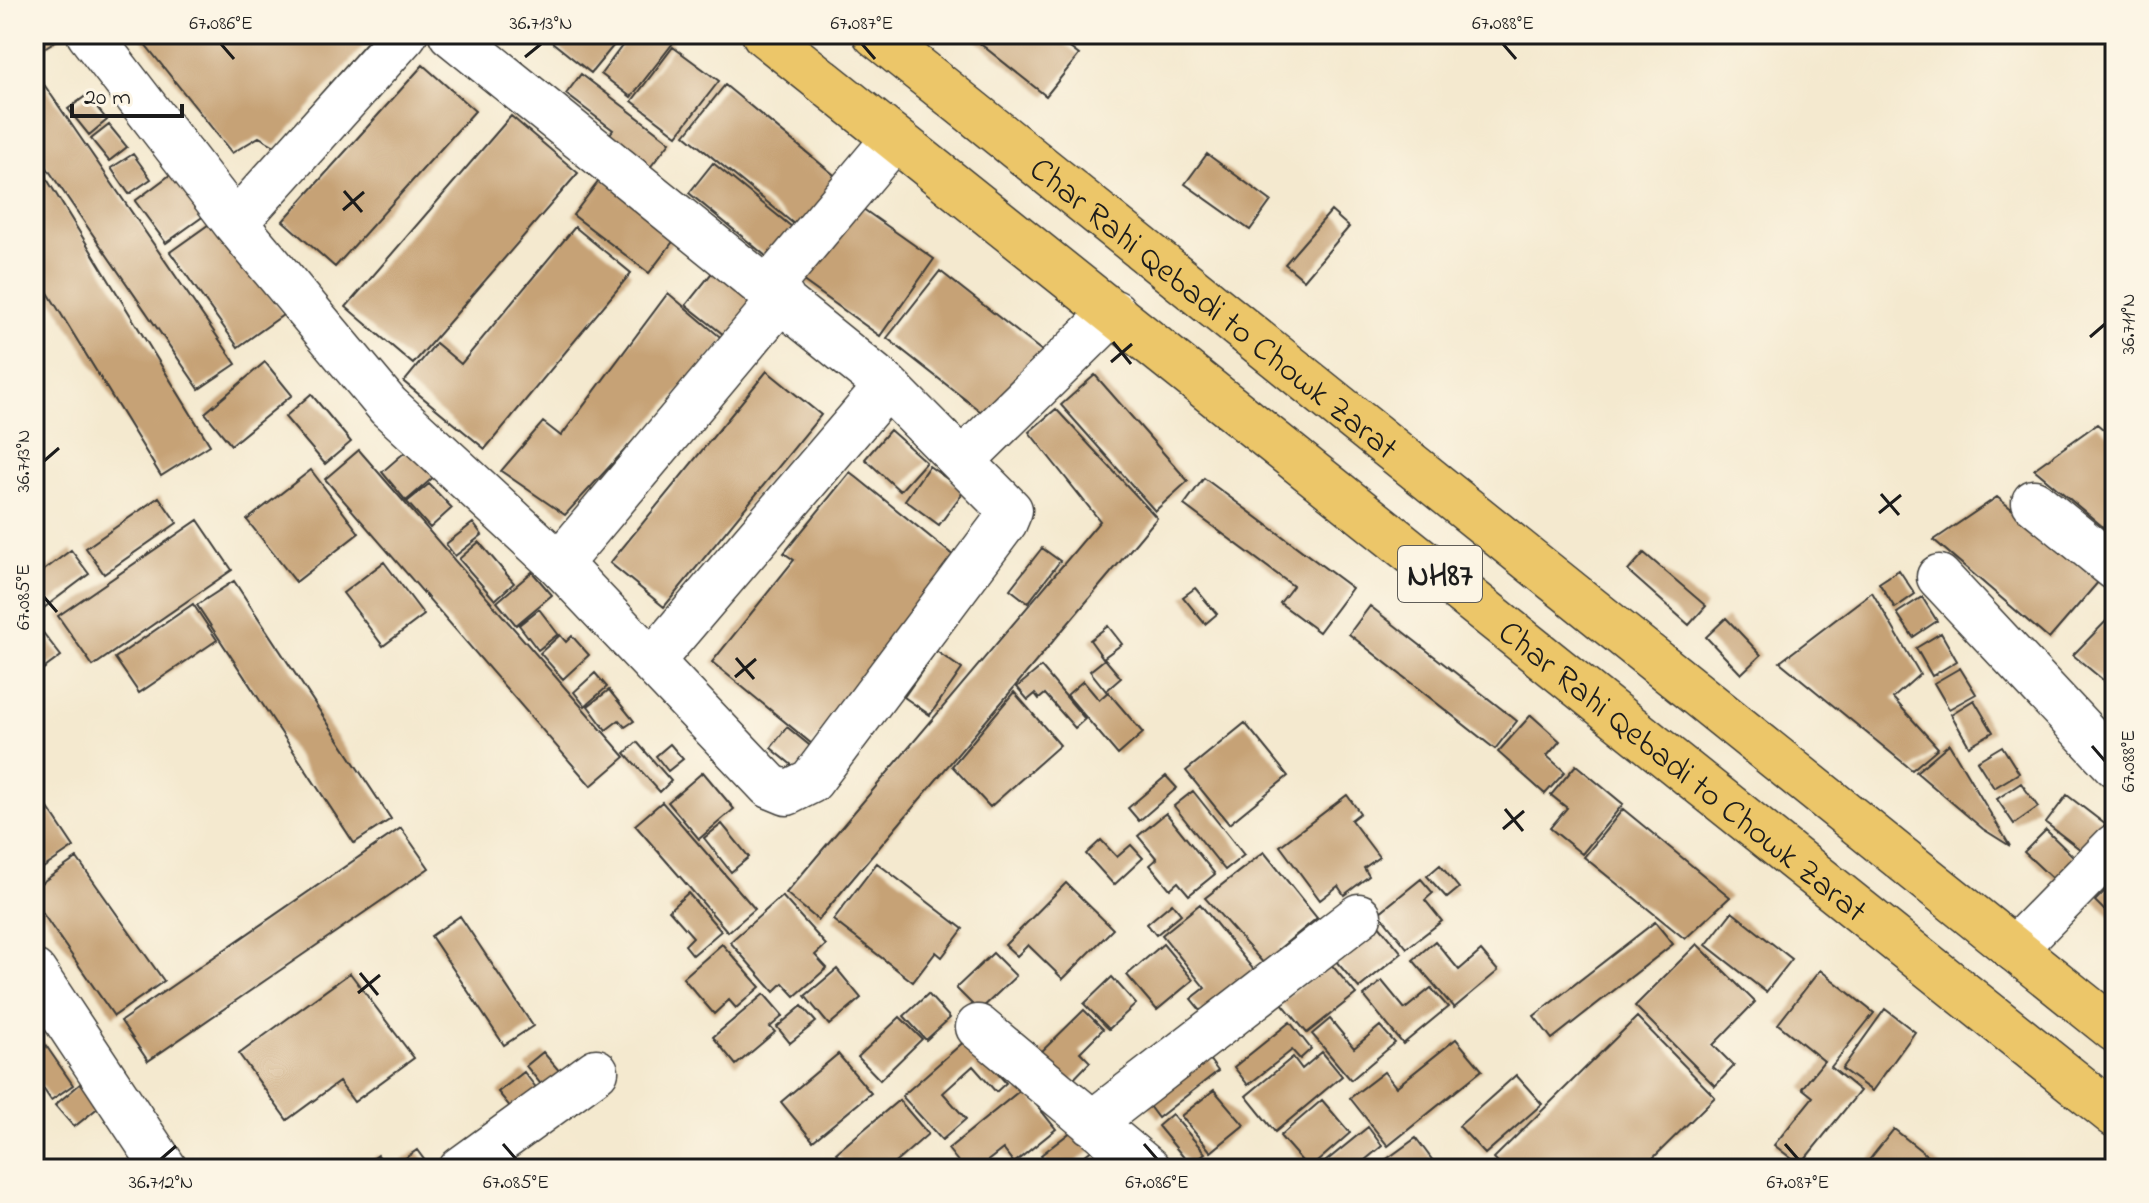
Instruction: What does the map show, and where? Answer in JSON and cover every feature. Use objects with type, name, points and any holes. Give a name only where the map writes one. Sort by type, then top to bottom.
[{"type":"highway","name":"Char Rahi Qebadi to Chowk Zarat","points":[[764,34],[2115,1115]]},
{"type":"highway","name":"Char Rahi Qebadi to Chowk Zarat","points":[[875,34],[2115,1030]]},
{"type":"street","points":[[89,34],[235,223],[388,406],[559,564],[770,786],[787,793],[811,781],[1005,522],[1010,510],[887,386],[451,34]]},
{"type":"street","points":[[235,223],[405,34]]},
{"type":"street","points":[[559,564],[894,139]]},
{"type":"street","points":[[963,460],[1114,312]]},
{"type":"street","points":[[652,661],[887,386]]},
{"type":"street","points":[[2034,502],[2115,568]]},
{"type":"street","points":[[1939,577],[2115,765]]},
{"type":"street","points":[[2014,949],[2115,846]]},
{"type":"street","points":[[1092,1123],[1359,916]]},
{"type":"street","points":[[34,972],[165,1169]]},
{"type":"street","points":[[978,1027],[1148,1169]]},
{"type":"street","points":[[461,1169],[596,1071]]},
{"type":"building","points":[[34,34],[67,34],[34,54]]},
{"type":"building","points":[[137,34],[374,34],[275,146],[259,137],[232,153]]},
{"type":"building","points":[[542,34],[623,34],[591,73]]},
{"type":"building","points":[[631,34],[662,34],[673,43],[631,97],[601,74]]},
{"type":"building","points":[[968,34],[1052,34],[1079,55],[1046,96]]},
{"type":"building","points":[[673,47],[719,81],[677,135],[632,101]]},
{"type":"building","points":[[423,65],[475,111],[335,267],[283,221]]},
{"type":"building","points":[[34,70],[236,364],[199,389],[34,149]]},
{"type":"building","points":[[581,74],[670,142],[644,175],[603,143],[613,130],[566,94]]},
{"type":"building","points":[[725,85],[845,184],[805,233],[685,135]]},
{"type":"building","points":[[87,95],[107,120],[89,135],[68,109]]},
{"type":"building","points":[[511,116],[578,173],[413,364],[346,307]]},
{"type":"building","points":[[109,125],[127,147],[109,161],[91,139]]},
{"type":"building","points":[[133,154],[151,179],[129,194],[111,168]]},
{"type":"building","points":[[1207,154],[1271,201],[1250,230],[1185,184]]},
{"type":"building","points":[[34,158],[210,445],[161,476],[34,270]]},
{"type":"building","points":[[713,163],[803,236],[778,266],[689,193]]},
{"type":"building","points":[[174,172],[205,215],[166,243],[135,201]]},
{"type":"building","points":[[602,177],[678,235],[649,273],[573,215]]},
{"type":"building","points":[[856,204],[934,259],[880,336],[802,280]]},
{"type":"building","points":[[1331,211],[1349,227],[1304,280],[1285,264]]},
{"type":"building","points":[[215,220],[283,315],[238,347],[170,252]]},
{"type":"building","points":[[575,227],[631,273],[485,449],[404,382],[436,343],[461,364]]},
{"type":"building","points":[[715,269],[762,306],[733,342],[686,305]]},
{"type":"building","points":[[940,271],[1047,355],[994,422],[887,338]]},
{"type":"building","points":[[668,293],[725,341],[565,515],[501,471],[543,422],[561,436]]},
{"type":"building","points":[[34,349],[47,368],[34,377]]},
{"type":"building","points":[[265,362],[292,395],[231,445],[205,413]]},
{"type":"building","points":[[767,371],[821,415],[664,607],[610,563]]},
{"type":"building","points":[[1095,375],[1188,481],[1155,511],[1061,405]]},
{"type":"building","points":[[311,394],[351,442],[325,464],[285,417]]},
{"type":"building","points":[[1056,409],[1157,518],[818,920],[786,893],[1100,521],[1029,432]]},
{"type":"building","points":[[2097,424],[2115,439],[2115,537],[2034,469]]},
{"type":"building","points":[[890,430],[926,462],[900,491],[865,459]]},
{"type":"building","points":[[412,446],[436,475],[406,501],[382,472]]},
{"type":"building","points":[[359,450],[625,757],[591,786],[325,479]]},
{"type":"building","points":[[929,466],[964,491],[939,525],[905,500]]},
{"type":"building","points":[[311,470],[359,533],[296,582],[247,520]]},
{"type":"building","points":[[850,472],[960,561],[812,744],[712,662],[794,560],[784,553]]},
{"type":"building","points":[[1204,478],[1352,588],[1319,632],[1280,603],[1293,586],[1184,505]]},
{"type":"building","points":[[429,484],[452,508],[430,528],[407,502]]},
{"type":"building","points":[[159,497],[177,523],[104,574],[86,548]]},
{"type":"building","points":[[1997,497],[2099,581],[2049,639],[1934,540]]},
{"type":"building","points":[[198,520],[232,570],[93,666],[58,616]]},
{"type":"building","points":[[473,523],[482,535],[455,556],[446,544]]},
{"type":"building","points":[[479,542],[514,583],[495,600],[459,559]]},
{"type":"building","points":[[1042,548],[1060,561],[1028,603],[1010,589]]},
{"type":"building","points":[[71,550],[89,574],[37,613],[34,568],[39,574]]},
{"type":"building","points":[[1644,553],[1706,606],[1689,625],[1628,571]]},
{"type":"building","points":[[384,562],[424,615],[383,646],[343,593]]},
{"type":"building","points":[[1899,570],[1915,594],[1895,608],[1879,583]]},
{"type":"building","points":[[532,572],[552,595],[516,625],[497,602]]},
{"type":"building","points":[[234,581],[391,819],[354,843],[197,605]]},
{"type":"building","points":[[1195,588],[1217,614],[1205,624],[1183,597]]},
{"type":"building","points":[[1872,592],[1920,674],[1893,698],[1938,748],[1912,770],[1780,662]]},
{"type":"building","points":[[1922,597],[1937,621],[1913,637],[1897,613]]},
{"type":"building","points":[[193,604],[217,640],[139,693],[115,658]]},
{"type":"building","points":[[1370,606],[1517,721],[1495,749],[1349,634]]},
{"type":"building","points":[[539,609],[558,634],[538,650],[519,625]]},
{"type":"building","points":[[2115,612],[2115,690],[2073,655]]},
{"type":"building","points":[[1726,618],[1761,655],[1741,674],[1706,637]]},
{"type":"building","points":[[34,621],[61,656],[34,676]]},
{"type":"building","points":[[1108,626],[1122,644],[1103,658],[1090,640]]},
{"type":"building","points":[[1941,633],[1957,661],[1932,676],[1916,648]]},
{"type":"building","points":[[560,635],[566,642],[572,636],[589,655],[563,679],[540,653]]},
{"type":"building","points":[[936,651],[962,669],[930,715],[904,697]]},
{"type":"building","points":[[1105,659],[1121,678],[1106,691],[1090,671]]},
{"type":"building","points":[[1041,667],[1085,719],[1075,728],[1045,694],[1039,699],[1035,694],[1028,700],[1017,687]]},
{"type":"building","points":[[1960,668],[1976,694],[1949,709],[1934,683]]},
{"type":"building","points":[[595,673],[607,687],[585,706],[574,692]]},
{"type":"building","points":[[1083,681],[1099,700],[1108,692],[1143,733],[1118,755],[1067,695]]},
{"type":"building","points":[[609,690],[634,721],[625,727],[619,720],[606,730],[588,706]]},
{"type":"building","points":[[1014,692],[1060,745],[990,807],[952,766]]},
{"type":"building","points":[[1974,700],[1993,732],[1969,746],[1951,714]]},
{"type":"building","points":[[1531,715],[1560,741],[1547,756],[1565,772],[1545,794],[1498,752]]},
{"type":"building","points":[[1245,723],[1288,776],[1229,824],[1186,771]]},
{"type":"building","points":[[787,727],[815,750],[798,770],[771,748]]},
{"type":"building","points":[[637,742],[671,781],[660,792],[625,753]]},
{"type":"building","points":[[670,744],[683,759],[668,771],[656,756]]},
{"type":"building","points":[[1949,744],[2010,846],[1983,829],[1916,772]]},
{"type":"building","points":[[2002,746],[2019,773],[1994,788],[1977,761]]},
{"type":"building","points":[[1576,765],[1623,804],[1582,854],[1550,828],[1567,808],[1551,795]]},
{"type":"building","points":[[703,772],[734,809],[699,839],[668,802]]},
{"type":"building","points":[[1166,776],[1177,788],[1139,821],[1128,808]]},
{"type":"building","points":[[2021,783],[2038,807],[2014,824],[1997,799]]},
{"type":"building","points":[[34,787],[74,847],[34,874]]},
{"type":"building","points":[[1193,791],[1244,855],[1225,870],[1174,806]]},
{"type":"building","points":[[1347,795],[1360,813],[1351,820],[1379,857],[1364,868],[1369,876],[1344,895],[1338,886],[1320,900],[1280,846]]},
{"type":"building","points":[[2067,795],[2106,825],[2085,853],[2046,823]]},
{"type":"building","points":[[662,802],[755,909],[728,932],[635,825]]},
{"type":"building","points":[[1623,809],[1730,897],[1685,939],[1584,857]]},
{"type":"building","points":[[1166,813],[1215,874],[1189,895],[1178,882],[1170,889],[1150,865],[1157,859],[1138,836]]},
{"type":"building","points":[[722,824],[749,857],[731,872],[704,838]]},
{"type":"building","points":[[401,828],[429,868],[148,1061],[121,1021]]},
{"type":"building","points":[[2046,830],[2077,860],[2056,882],[2024,852]]},
{"type":"building","points":[[1101,840],[1117,857],[1131,845],[1143,858],[1114,885],[1086,854]]},
{"type":"building","points":[[1264,852],[1317,918],[1279,949],[1289,962],[1274,975],[1205,898]]},
{"type":"building","points":[[77,858],[164,981],[114,1016],[34,901],[34,888]]},
{"type":"building","points":[[877,863],[963,929],[942,957],[936,952],[913,982],[833,920]]},
{"type":"building","points":[[1440,865],[1459,888],[1447,898],[1427,876]]},
{"type":"building","points":[[1421,879],[1433,893],[1425,900],[1442,921],[1407,948],[1379,913]]},
{"type":"building","points":[[2115,881],[2115,921],[2095,901]]},
{"type":"building","points":[[1066,883],[1113,929],[1063,979],[1028,945],[1017,956],[1005,945]]},
{"type":"building","points":[[688,893],[721,931],[693,955],[685,945],[693,937],[669,910]]},
{"type":"building","points":[[782,896],[826,945],[815,955],[827,968],[795,996],[783,983],[774,992],[730,942]]},
{"type":"building","points":[[1172,903],[1181,914],[1156,935],[1147,924]]},
{"type":"building","points":[[1200,904],[1262,980],[1210,1022],[1191,999],[1205,988],[1162,935]]},
{"type":"building","points":[[1732,912],[1792,959],[1766,992],[1706,945]]},
{"type":"building","points":[[460,916],[533,1026],[504,1045],[431,936]]},
{"type":"building","points":[[1655,922],[1673,944],[1552,1039],[1534,1016]]},
{"type":"building","points":[[1378,924],[1402,953],[1359,988],[1335,960]]},
{"type":"building","points":[[1435,941],[1459,970],[1481,951],[1498,971],[1454,1008],[1413,960]]},
{"type":"building","points":[[722,944],[760,987],[736,1008],[729,1000],[714,1014],[683,978]]},
{"type":"building","points":[[1163,944],[1193,980],[1157,1010],[1127,975]]},
{"type":"building","points":[[1697,944],[1755,1002],[1713,1045],[1734,1066],[1715,1086],[1635,1006]]},
{"type":"building","points":[[993,953],[1016,976],[979,1011],[956,988]]},
{"type":"building","points":[[1330,963],[1356,994],[1307,1033],[1281,1002]]},
{"type":"building","points":[[837,969],[861,998],[829,1025],[805,996]]},
{"type":"building","points":[[1820,970],[1874,1013],[1831,1067],[1860,1091],[1800,1165],[1774,1145],[1813,1097],[1802,1088],[1824,1061],[1778,1024]]},
{"type":"building","points":[[350,973],[414,1058],[354,1102],[339,1082],[287,1120],[239,1054]]},
{"type":"building","points":[[1112,977],[1136,1004],[1109,1029],[1084,1004]]},
{"type":"building","points":[[1382,981],[1405,1009],[1431,988],[1448,1007],[1403,1044],[1364,996]]},
{"type":"building","points":[[764,994],[783,1016],[770,1027],[775,1032],[736,1065],[713,1037]]},
{"type":"building","points":[[928,994],[950,1018],[926,1040],[904,1016]]},
{"type":"building","points":[[802,1006],[816,1022],[790,1043],[777,1027]]},
{"type":"building","points":[[1885,1009],[1915,1032],[1872,1091],[1842,1069]]},
{"type":"building","points":[[1084,1010],[1103,1029],[1080,1052],[1090,1062],[1066,1087],[1036,1057]]},
{"type":"building","points":[[900,1017],[922,1039],[880,1080],[858,1057]]},
{"type":"building","points":[[1637,1017],[1715,1097],[1642,1169],[1504,1169],[1494,1158]]},
{"type":"building","points":[[1330,1019],[1354,1048],[1380,1026],[1395,1043],[1351,1080],[1312,1034]]},
{"type":"building","points":[[1290,1022],[1311,1049],[1300,1059],[1292,1050],[1248,1085],[1234,1067]]},
{"type":"building","points":[[34,1028],[73,1085],[51,1100],[34,1075]]},
{"type":"building","points":[[967,1039],[1006,1083],[996,1092],[973,1066],[943,1093],[966,1119],[942,1140],[902,1096]]},
{"type":"building","points":[[1456,1039],[1482,1070],[1388,1146],[1350,1098],[1384,1072],[1396,1087]]},
{"type":"building","points":[[543,1052],[567,1080],[549,1094],[526,1066]]},
{"type":"building","points":[[1322,1052],[1342,1076],[1275,1132],[1246,1096],[1293,1057],[1302,1069]]},
{"type":"building","points":[[838,1054],[871,1093],[813,1141],[781,1102]]},
{"type":"building","points":[[1206,1055],[1218,1071],[1158,1118],[1146,1102]]},
{"type":"building","points":[[524,1072],[541,1094],[516,1114],[498,1092]]},
{"type":"building","points":[[1516,1075],[1542,1104],[1485,1154],[1459,1126]]},
{"type":"building","points":[[86,1079],[105,1102],[74,1127],[55,1105]]},
{"type":"building","points":[[1023,1088],[1056,1129],[1014,1163],[1003,1149],[985,1163],[990,1169],[964,1169],[948,1149]]},
{"type":"building","points":[[1214,1090],[1244,1125],[1211,1152],[1181,1116]]},
{"type":"building","points":[[899,1100],[928,1134],[888,1169],[849,1169],[836,1153]]},
{"type":"building","points":[[1322,1100],[1350,1133],[1309,1169],[1280,1136]]},
{"type":"building","points":[[1172,1114],[1205,1153],[1190,1165],[1158,1126]]},
{"type":"building","points":[[1368,1127],[1382,1146],[1354,1169],[1330,1169],[1325,1162]]},
{"type":"building","points":[[1076,1128],[1093,1149],[1067,1169],[1052,1169],[1041,1155]]},
{"type":"building","points":[[1894,1129],[1944,1169],[1862,1169]]},
{"type":"building","points":[[1416,1138],[1439,1169],[1373,1169]]},
{"type":"building","points":[[417,1150],[431,1169],[396,1169],[394,1166]]},
{"type":"building","points":[[378,1155],[388,1169],[360,1169]]}]
